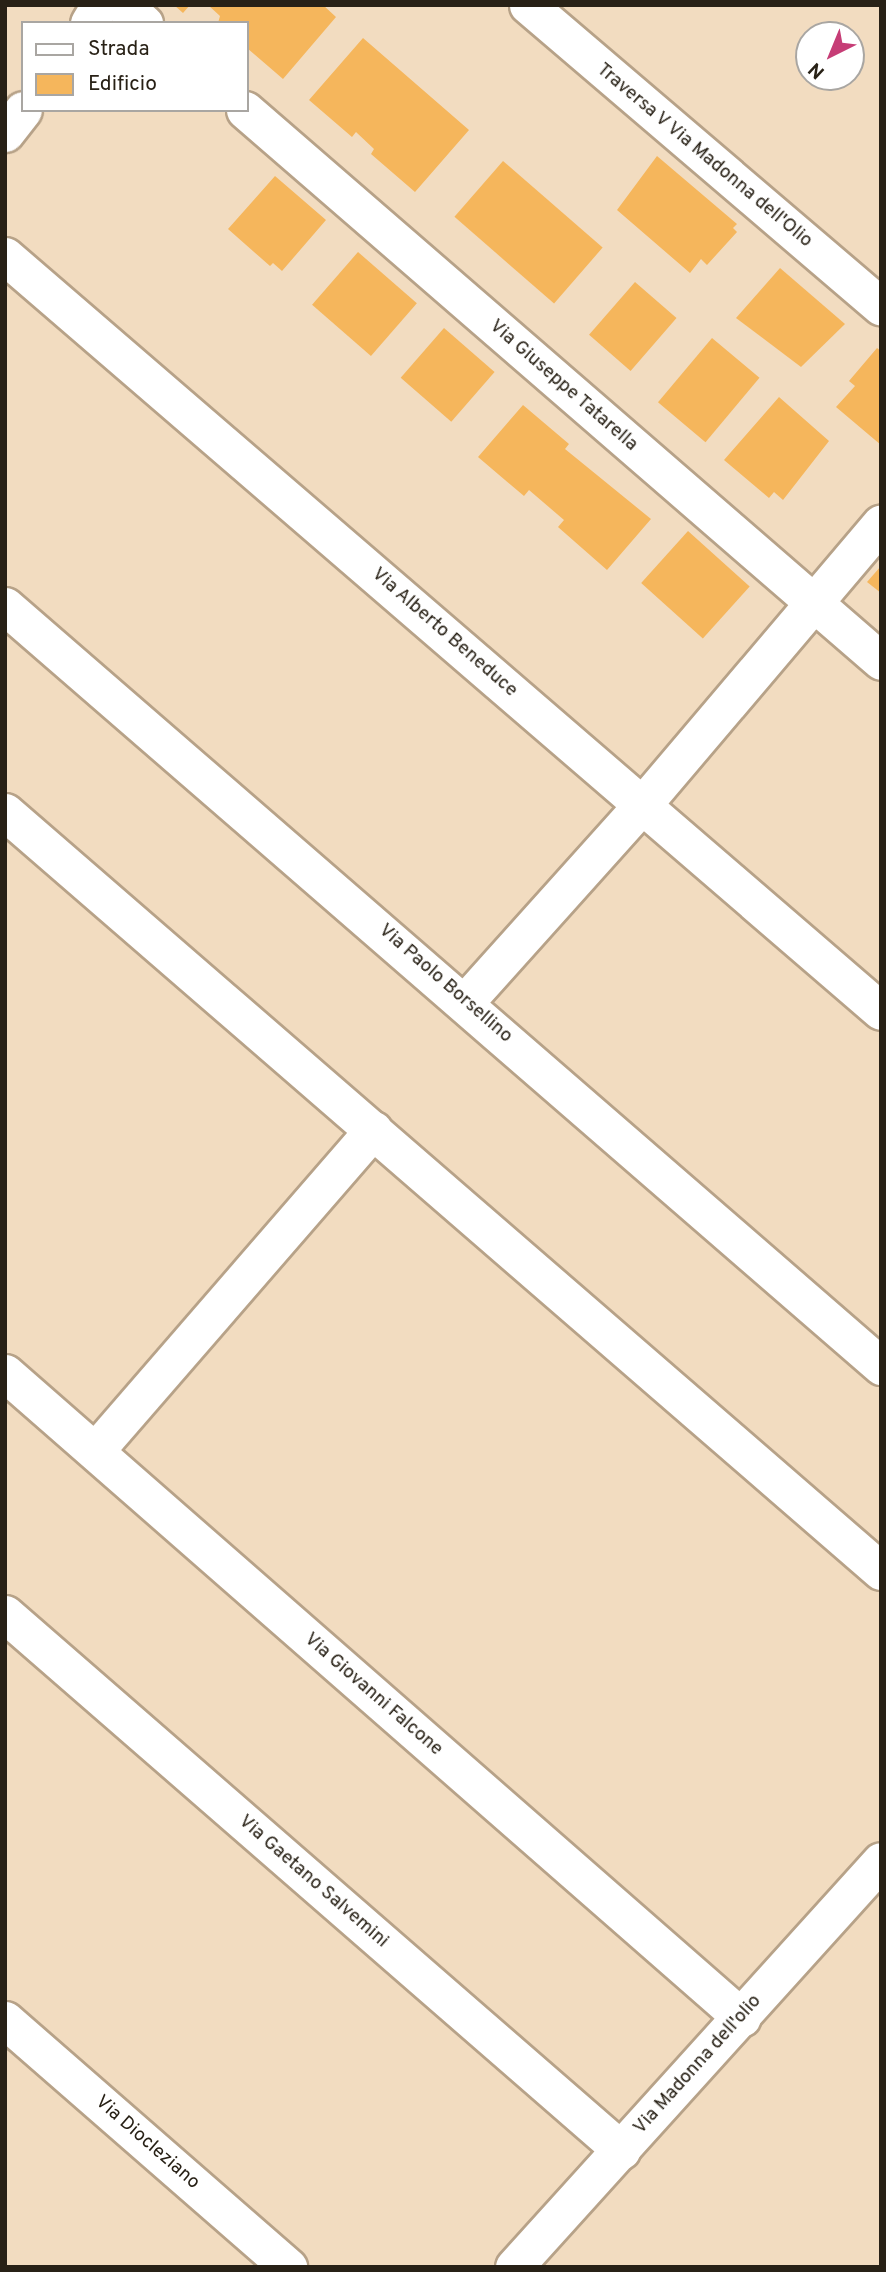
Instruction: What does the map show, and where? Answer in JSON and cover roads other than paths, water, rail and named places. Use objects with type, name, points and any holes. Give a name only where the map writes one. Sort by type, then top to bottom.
[{"type":"street","points":[[90,21],[100,5]]},
{"type":"street","points":[[123,5],[142,21]]},
{"type":"street","name":"Traversa V Via Madonna dell'Olio","points":[[528,5],[881,306]]},
{"type":"street","points":[[5,133],[21,112]]},
{"type":"street","name":"Via Giuseppe Tatarella","points":[[247,112],[881,661]]},
{"type":"street","name":"Via Alberto Beneduce","points":[[5,256],[881,1011]]},
{"type":"street","points":[[466,1001],[643,804],[881,523]]},
{"type":"street","name":"Via Paolo Borsellino","points":[[5,606],[466,1001],[881,1366]]},
{"type":"street","points":[[5,812],[881,1571]]},
{"type":"street","points":[[95,1451],[373,1130]]},
{"type":"street","name":"Via Giovanni Falcone","points":[[5,1373],[742,2018]]},
{"type":"street","name":"Via Gaetano Salvemini","points":[[5,1614],[621,2150]]},
{"type":"street","name":"Via Madonna dell'olio","points":[[513,2267],[881,1862]]},
{"type":"street","name":"Via Diocleziano","points":[[5,2020],[288,2267]]}]
